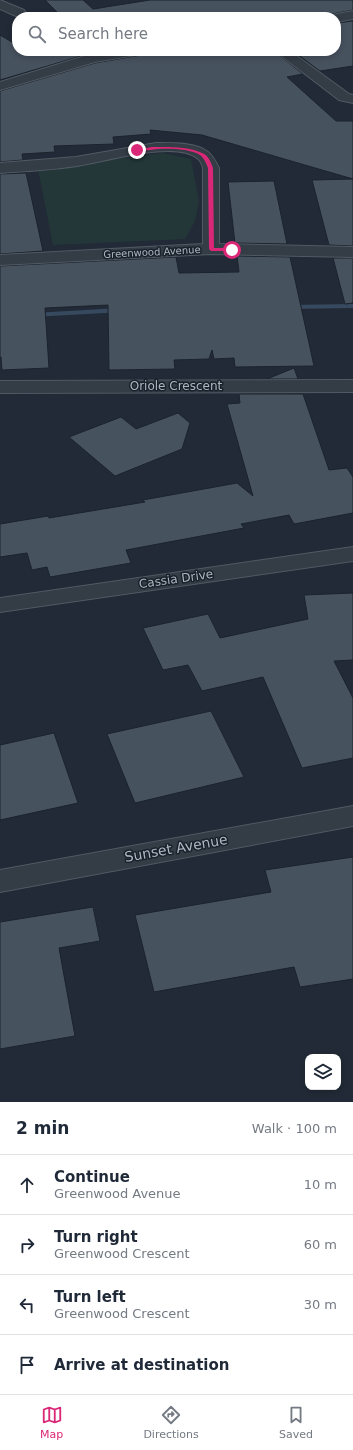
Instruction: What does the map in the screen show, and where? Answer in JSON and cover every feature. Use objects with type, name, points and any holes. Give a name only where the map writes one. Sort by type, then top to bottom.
[{"type":"street","points":[[0,4],[16,12]]},
{"type":"street","points":[[341,17],[353,15]]},
{"type":"street","points":[[0,86],[93,58],[105,56]]},
{"type":"street","points":[[289,56],[344,97],[353,99]]},
{"type":"street","points":[[0,168],[75,162],[152,148],[176,148],[201,154],[207,160],[211,168],[211,249]]},
{"type":"street","name":"Greenwood Avenue","points":[[0,260],[211,249],[353,252]]},
{"type":"street","name":"Oriole Crescent","points":[[0,387],[353,386]]},
{"type":"street","name":"Cassia Drive","points":[[0,605],[353,554]]},
{"type":"street","name":"Sunset Avenue","points":[[0,881],[353,816]]},
{"type":"green space","points":[[163,153],[191,159],[199,201],[195,221],[185,239],[53,245],[38,169]]},
{"type":"building","points":[[45,0],[83,0],[93,9],[150,0],[353,0],[353,10],[341,12],[57,12]]},
{"type":"building","points":[[353,21],[353,66],[320,71],[300,56],[341,56],[341,22]]},
{"type":"building","points":[[0,35],[12,42],[12,56],[81,56],[0,80]]},
{"type":"building","points":[[135,56],[280,56],[303,74],[287,77],[336,121],[353,121],[353,179],[202,135],[150,130],[151,134],[113,137],[114,144],[54,146],[55,152],[22,154],[23,160],[0,162],[0,91],[95,63]]},
{"type":"building","points":[[26,173],[43,251],[0,254],[0,174]]},
{"type":"building","points":[[353,179],[353,246],[329,245],[312,180]]},
{"type":"building","points":[[274,181],[287,244],[235,243],[228,182]]},
{"type":"building","points":[[237,256],[290,257],[314,366],[235,367],[234,358],[214,359],[212,350],[209,359],[174,360],[175,369],[109,370],[108,305],[45,308],[49,368],[2,370],[0,357],[0,266],[176,257],[179,273],[239,272]]},
{"type":"building","points":[[333,258],[353,258],[353,303],[345,304]]},
{"type":"building","points":[[294,368],[298,379],[267,379]]},
{"type":"building","points":[[239,394],[303,394],[329,470],[347,468],[353,477],[353,513],[294,524],[289,515],[241,524],[244,528],[126,550],[131,563],[50,577],[47,567],[32,570],[27,553],[0,557],[0,524],[48,516],[49,518],[145,502],[143,500],[237,483],[253,496],[227,404],[240,403]]},
{"type":"building","points":[[178,413],[190,423],[182,449],[115,476],[69,437],[121,417],[136,429]]},
{"type":"building","points":[[353,593],[353,660],[334,661],[353,698],[353,758],[302,768],[263,677],[202,691],[188,665],[163,670],[143,628],[208,614],[220,638],[308,619],[304,595]]},
{"type":"building","points":[[211,711],[244,777],[135,803],[107,734]]},
{"type":"building","points":[[54,733],[78,803],[0,820],[0,745]]},
{"type":"building","points":[[353,857],[353,979],[300,987],[294,967],[154,992],[135,915],[271,892],[265,870]]},
{"type":"building","points":[[93,907],[100,941],[59,948],[75,1036],[0,1049],[0,922]]},
{"type":"waterway","points":[[289,307],[353,306]]},
{"type":"waterway","points":[[33,315],[120,310]]},
{"type":"route","points":[[137,150],[152,148],[176,148],[191,150],[201,154],[207,160],[211,168],[211,249],[232,250]]}]
